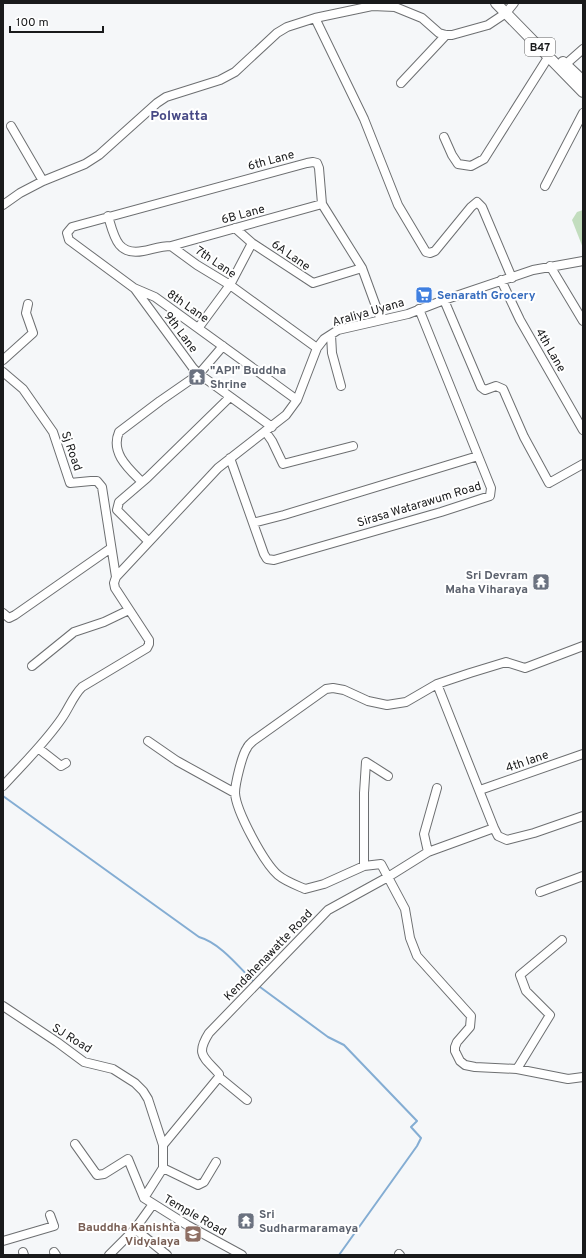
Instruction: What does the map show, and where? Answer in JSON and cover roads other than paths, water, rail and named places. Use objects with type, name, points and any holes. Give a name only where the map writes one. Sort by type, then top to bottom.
[{"type":"main road","name":"B47","points":[[496,3],[509,7],[583,81]]},
{"type":"main road","name":"B47","points":[[509,7],[549,56],[583,92]]},
{"type":"street","points":[[3,206],[20,193],[43,181],[85,164],[99,155],[157,103],[166,97],[220,80],[235,72],[277,33],[287,27],[315,18],[372,6],[395,7],[422,18],[439,33],[452,35],[488,25],[509,7]]},
{"type":"street","points":[[315,18],[364,119],[398,205],[426,252],[430,253],[434,250],[471,206],[477,202],[482,207],[512,278]]},
{"type":"street","points":[[401,83],[446,35]]},
{"type":"street","points":[[566,64],[583,49]]},
{"type":"street","points":[[444,137],[458,164],[471,166],[484,159],[549,56]]},
{"type":"street","points":[[545,186],[583,114]]},
{"type":"street","points":[[11,126],[43,181]]},
{"type":"street","name":"6th Lane","points":[[67,233],[72,227],[108,216],[313,162],[317,163],[322,204],[362,268],[381,320]]},
{"type":"street","name":"6B Lane","points":[[171,246],[322,204]]},
{"type":"street","points":[[108,216],[118,244],[124,249],[131,252],[171,246]]},
{"type":"street","name":"6A Lane","points":[[235,228],[252,243],[313,283],[362,268]]},
{"type":"street","name":"8th Lane","points":[[67,233],[69,240],[134,288],[155,297],[199,327],[297,400]]},
{"type":"street","points":[[199,327],[230,285],[252,243]]},
{"type":"street","name":"7th Lane","points":[[171,246],[197,265],[230,285],[316,348]]},
{"type":"street","name":"Araliya Uyana","points":[[116,577],[148,541],[218,468],[286,415],[297,400],[316,348],[324,339],[338,330],[408,314],[444,300],[533,270],[583,261]]},
{"type":"street","points":[[550,266],[583,321]]},
{"type":"street","name":"4th Lane","points":[[501,280],[520,320],[583,430]]},
{"type":"street","name":"9th Lane","points":[[134,288],[193,368],[268,429]]},
{"type":"street","points":[[444,300],[481,387],[485,390],[496,386],[503,389],[524,437],[549,483],[583,464]]},
{"type":"street","points":[[3,360],[33,333],[26,313],[28,304]]},
{"type":"street","name":"Sirasa Watarawum Road","points":[[230,458],[267,559],[274,560],[441,512],[490,496],[491,488],[419,309]]},
{"type":"street","points":[[331,335],[332,353],[341,386]]},
{"type":"street","points":[[142,482],[125,464],[119,454],[117,438],[119,432],[199,374],[223,346]]},
{"type":"street","name":"Sj Road","points":[[3,372],[23,389],[53,432],[70,483],[91,480],[97,481],[102,487],[116,577],[114,583],[115,588],[149,640],[150,644],[147,648],[136,655],[82,686],[75,694],[63,718],[38,748]]},
{"type":"street","points":[[148,541],[117,510],[119,502],[142,482],[230,397]]},
{"type":"street","points":[[268,429],[283,464],[353,446]]},
{"type":"street","points":[[253,523],[478,456]]},
{"type":"street","points":[[3,613],[9,618],[16,615],[111,548]]},
{"type":"street","points":[[32,666],[74,632],[104,622],[129,610]]},
{"type":"street","points":[[583,646],[525,668],[506,662],[438,684],[406,702],[387,705],[368,701],[344,690],[333,688],[326,689],[253,741],[247,748],[241,765],[235,793],[239,809],[253,839],[269,866],[278,875],[290,882],[305,889],[324,884],[364,866],[380,864],[405,909],[410,938],[417,956],[471,1016],[470,1027],[457,1042],[455,1047],[455,1051],[460,1061],[465,1065],[475,1067],[517,1069],[568,1079],[583,1077]]},
{"type":"street","points":[[438,684],[498,836],[507,840],[534,833],[583,816]]},
{"type":"street","points":[[148,741],[177,761],[235,793]]},
{"type":"street","points":[[3,786],[38,748],[61,766],[66,762]]},
{"type":"street","name":"4th lane","points":[[480,790],[583,754]]},
{"type":"street","points":[[364,866],[364,793],[366,762],[388,776]]},
{"type":"street","points":[[428,852],[424,834],[437,788]]},
{"type":"street","name":"Kendahenawatte Road","points":[[219,1078],[219,1074],[203,1057],[201,1052],[203,1043],[209,1033],[328,910],[388,877],[428,852],[494,828]]},
{"type":"street","points":[[540,892],[583,876]]},
{"type":"street","points":[[517,1069],[550,1015],[526,991],[520,975],[562,940]]},
{"type":"street","name":"SJ Road","points":[[3,1006],[84,1062],[113,1068],[135,1083],[143,1090],[148,1099],[163,1145]]},
{"type":"street","points":[[144,1198],[163,1168],[163,1145],[219,1078],[247,1100]]},
{"type":"street","points":[[75,1144],[97,1175],[104,1174],[128,1159],[144,1198],[153,1204]]},
{"type":"street","points":[[163,1168],[198,1185],[204,1182],[216,1162]]},
{"type":"street","name":"Temple Road","points":[[109,1255],[135,1229],[153,1204],[187,1225],[242,1255]]},
{"type":"street","points":[[3,1241],[54,1226],[50,1215]]},
{"type":"street","points":[[135,1229],[167,1255]]},
{"type":"waterway","points":[[3,796],[199,937],[214,944],[235,962],[253,981]]},
{"type":"waterway","points":[[260,987],[328,1037],[344,1045],[417,1121],[411,1127],[421,1138],[417,1146],[339,1255]]},
{"type":"place","name":"Senarath Grocery","points":[[424,295]]},
{"type":"place","name":"\"API\" Buddha Shrine","points":[[197,377]]},
{"type":"place","name":"Sri Devram Maha Viharaya","points":[[541,582]]},
{"type":"place","name":"Sri Sudharmaramaya","points":[[246,1221]]},
{"type":"place","name":"Bauddha Kanishta Vidyalaya","points":[[193,1234]]},
{"type":"district","name":"Polwatta","points":[[179,115]]}]
